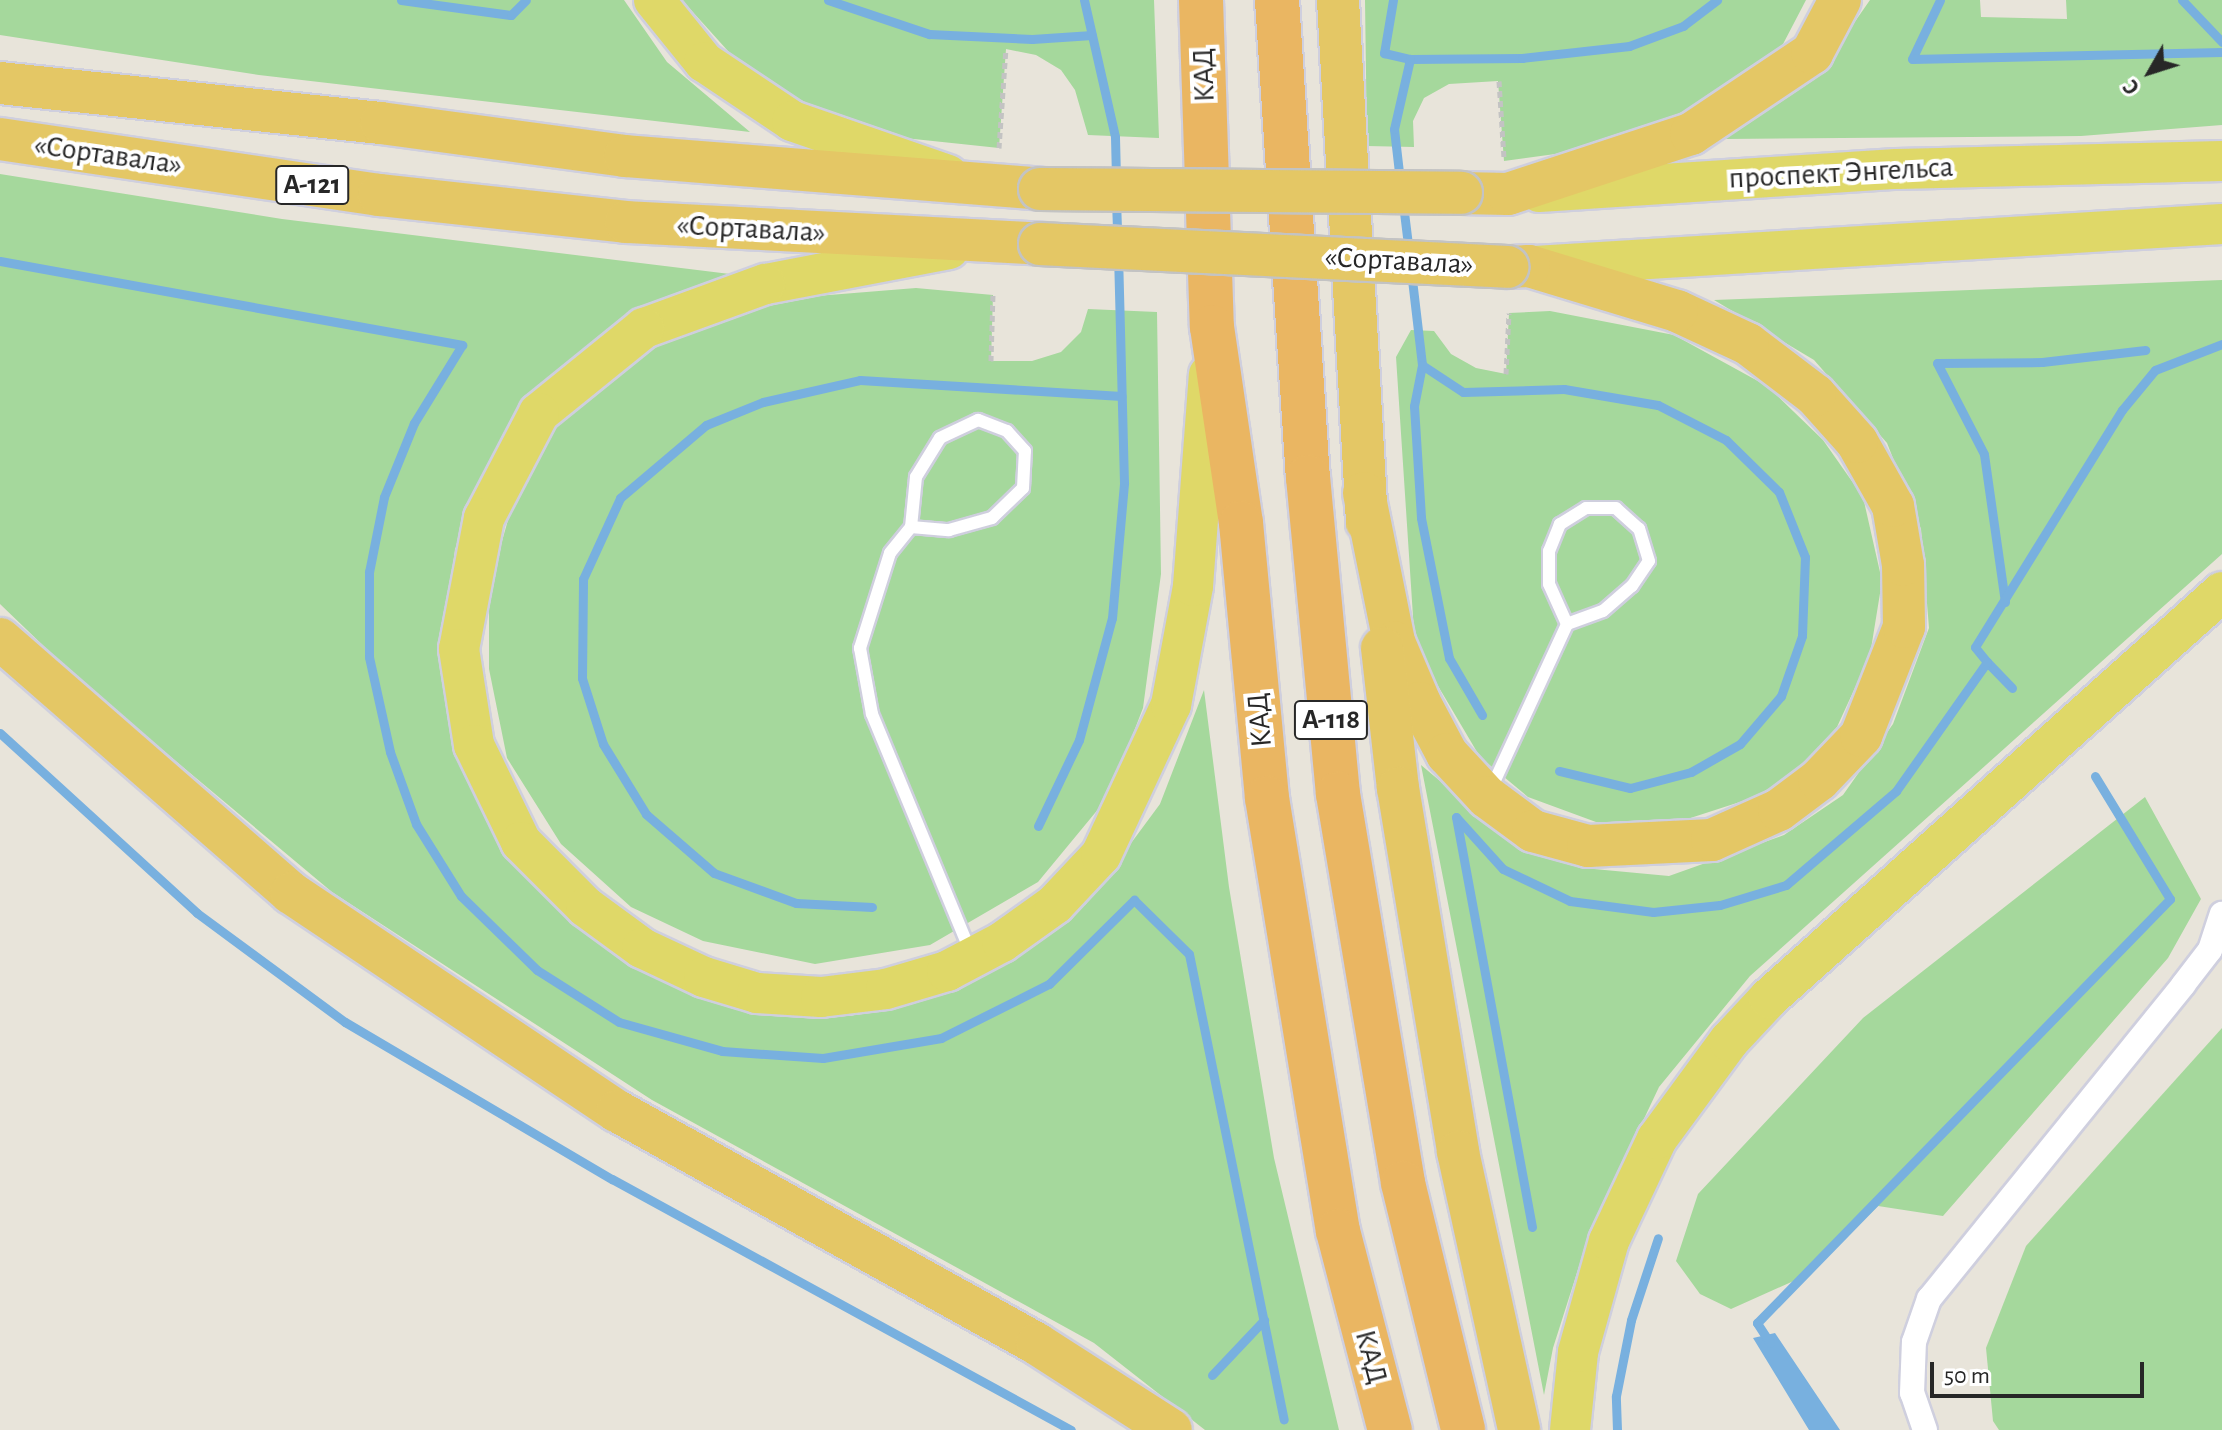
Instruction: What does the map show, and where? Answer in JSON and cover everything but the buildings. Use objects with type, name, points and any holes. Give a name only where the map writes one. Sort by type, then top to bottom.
[{"type":"highway","name":"КАД","points":[[1201,0],[1212,327],[1241,523],[1267,798],[1338,1231],[1390,1430]]},
{"type":"highway","name":"А-118","points":[[1277,0],[1308,477],[1338,794],[1403,1183],[1463,1430]]},
{"type":"highway","points":[[1338,0],[1364,493],[1398,788],[1455,1137],[1519,1430]]},
{"type":"highway","points":[[1506,177],[1691,134],[1812,53],[1840,0]]},
{"type":"highway","name":"«Сортавала»","points":[[0,83],[381,123],[625,156],[978,187],[1461,193]]},
{"type":"highway","name":"«Сортавала»","points":[[0,139],[379,195],[626,222],[997,243],[1518,266],[1677,311],[1748,344],[1815,395],[1857,442],[1893,506],[1903,565],[1904,627],[1861,736],[1819,780],[1779,810],[1712,840],[1588,846],[1533,831],[1487,797],[1447,754],[1394,642],[1364,493]]},
{"type":"highway","name":"проспект Энгельса","points":[[1461,193],[1506,177]]},
{"type":"highway","points":[[0,639],[304,902],[617,1111],[1037,1344],[1171,1430]]},
{"type":"main road","points":[[654,0],[704,62],[792,121],[978,187]]},
{"type":"main road","name":"проспект Энгельса","points":[[1506,177],[2222,161]]},
{"type":"main road","points":[[1518,266],[2222,224]]},
{"type":"main road","points":[[997,243],[876,260],[765,284],[644,328],[539,413],[484,518],[459,649],[474,745],[521,842],[586,907],[642,948],[704,977],[757,993],[821,997],[886,989],[947,971],[1055,904],[1101,855],[1171,705],[1193,586],[1212,327]]},
{"type":"main road","points":[[1570,1430],[1578,1352],[1609,1241],[1657,1139],[1729,1041],[1769,998],[2222,592]]},
{"type":"street","points":[[1925,1430],[1912,1393],[1914,1342],[1929,1299],[2201,962],[2222,914]]},
{"type":"lane","points":[[911,527],[949,530],[992,518],[1023,488],[1025,451],[1007,431],[978,420],[940,438],[916,477],[911,527],[890,553],[860,648],[872,714],[973,957]]},
{"type":"lane","points":[[1487,797],[1567,624],[1603,611],[1632,586],[1649,561],[1639,529],[1616,508],[1586,508],[1560,524],[1549,551],[1549,584],[1567,624]]},
{"type":"path","points":[[999,148],[1006,49]]},
{"type":"path","points":[[1499,81],[1506,177]]},
{"type":"path","points":[[991,361],[993,295]]},
{"type":"path","points":[[1506,374],[1509,313]]},
{"type":"green space","points":[[0,0],[624,0],[667,62],[750,132],[259,75],[0,35]]},
{"type":"green space","points":[[682,0],[1154,0],[1159,138],[1088,135],[1075,90],[1061,70],[1036,55],[1006,49],[999,148],[895,137],[798,104],[737,61]]},
{"type":"green space","points":[[1365,0],[1806,0],[1782,46],[1724,103],[1622,145],[1504,161],[1498,81],[1449,84],[1424,98],[1413,121],[1414,147],[1367,146]]},
{"type":"green space","points":[[1870,0],[1980,0],[1981,17],[2067,19],[2066,0],[2222,0],[2222,125],[2081,136],[1725,139],[1815,79]]},
{"type":"green space","points":[[0,174],[282,219],[738,275],[634,309],[524,403],[455,549],[443,651],[459,749],[511,861],[631,966],[752,1008],[851,1016],[973,979],[1086,904],[1160,804],[1204,690],[1229,887],[1274,1158],[1339,1430],[1205,1430],[1094,1343],[652,1100],[332,892],[79,680],[0,604]]},
{"type":"green space","points":[[2222,280],[2222,554],[1750,976],[1659,1087],[1589,1235],[1553,1348],[1544,1395],[1421,765],[1510,840],[1594,869],[1669,876],[1784,835],[1843,795],[1893,724],[1929,628],[1921,529],[1887,443],[1814,360],[1714,300]]},
{"type":"green space","points":[[916,288],[993,295],[991,361],[1032,361],[1061,352],[1081,332],[1088,309],[1157,312],[1161,574],[1143,708],[1109,796],[1038,882],[930,945],[815,964],[703,941],[631,907],[561,844],[507,758],[489,669],[489,587],[512,506],[549,433],[615,368],[685,330],[792,298]]},
{"type":"green space","points":[[1550,311],[1674,335],[1767,386],[1823,440],[1863,497],[1882,581],[1870,655],[1837,727],[1780,789],[1675,823],[1596,822],[1528,797],[1480,757],[1415,647],[1396,357],[1411,330],[1434,331],[1451,354],[1476,368],[1506,374],[1509,313]]},
{"type":"green space","points":[[2145,797],[2201,899],[2168,958],[1943,1216],[1878,1206],[1807,1275],[1731,1309],[1700,1294],[1676,1261],[1698,1194],[1863,1018]]},
{"type":"green space","points":[[2222,1028],[2222,1430],[1999,1430],[1993,1421],[1986,1348],[2026,1246]]},
{"type":"water","points":[[1775,1333],[1840,1430],[1809,1430],[1753,1338]]},
{"type":"waterway","points":[[401,0],[511,15],[526,0]]},
{"type":"waterway","points":[[828,0],[929,34],[1032,39],[1092,35]]},
{"type":"waterway","points":[[1084,0],[1115,137],[1116,177]]},
{"type":"waterway","points":[[1393,0],[1384,53],[1410,59],[1522,58],[1629,46],[1683,26],[1717,0]]},
{"type":"waterway","points":[[1940,0],[1912,59],[2222,52]]},
{"type":"waterway","points":[[2182,0],[2222,42]]},
{"type":"waterway","points":[[1400,181],[1394,129],[1410,59]]},
{"type":"waterway","points":[[1116,200],[1117,237]]},
{"type":"waterway","points":[[1403,204],[1409,253]]},
{"type":"waterway","points":[[1038,826],[1079,740],[1112,618],[1124,483],[1118,260]]},
{"type":"waterway","points":[[0,261],[462,345],[414,423],[384,497],[369,572],[369,657],[390,752],[416,824],[461,896],[537,970],[619,1022],[722,1051],[823,1058],[941,1038],[1049,984],[1134,900],[1189,954],[1284,1419]]},
{"type":"waterway","points":[[1411,271],[1422,365],[1414,406],[1421,518],[1449,658],[1482,715]]},
{"type":"waterway","points":[[1532,1227],[1456,817],[1503,869],[1570,901],[1653,912],[1720,905],[1786,885],[1896,791],[1987,662],[1975,647],[2122,410],[2155,370],[2222,344]]},
{"type":"waterway","points":[[2005,602],[1984,454],[1937,363],[2042,362],[2145,350]]},
{"type":"waterway","points":[[1422,365],[1463,392],[1564,389],[1658,405],[1726,440],[1779,492],[1805,557],[1802,636],[1781,696],[1740,744],[1691,772],[1630,788],[1559,771]]},
{"type":"waterway","points":[[872,907],[796,903],[714,873],[646,814],[603,744],[582,678],[583,579],[620,498],[706,425],[763,402],[860,380],[1122,396]]},
{"type":"waterway","points":[[1987,662],[2012,688]]},
{"type":"waterway","points":[[0,733],[197,913],[345,1022],[612,1179],[1071,1430]]},
{"type":"waterway","points":[[1770,1343],[1757,1323],[2170,899],[2095,776]]},
{"type":"waterway","points":[[1617,1430],[1616,1396],[1631,1320],[1658,1238]]},
{"type":"waterway","points":[[1212,1375],[1264,1320]]}]
